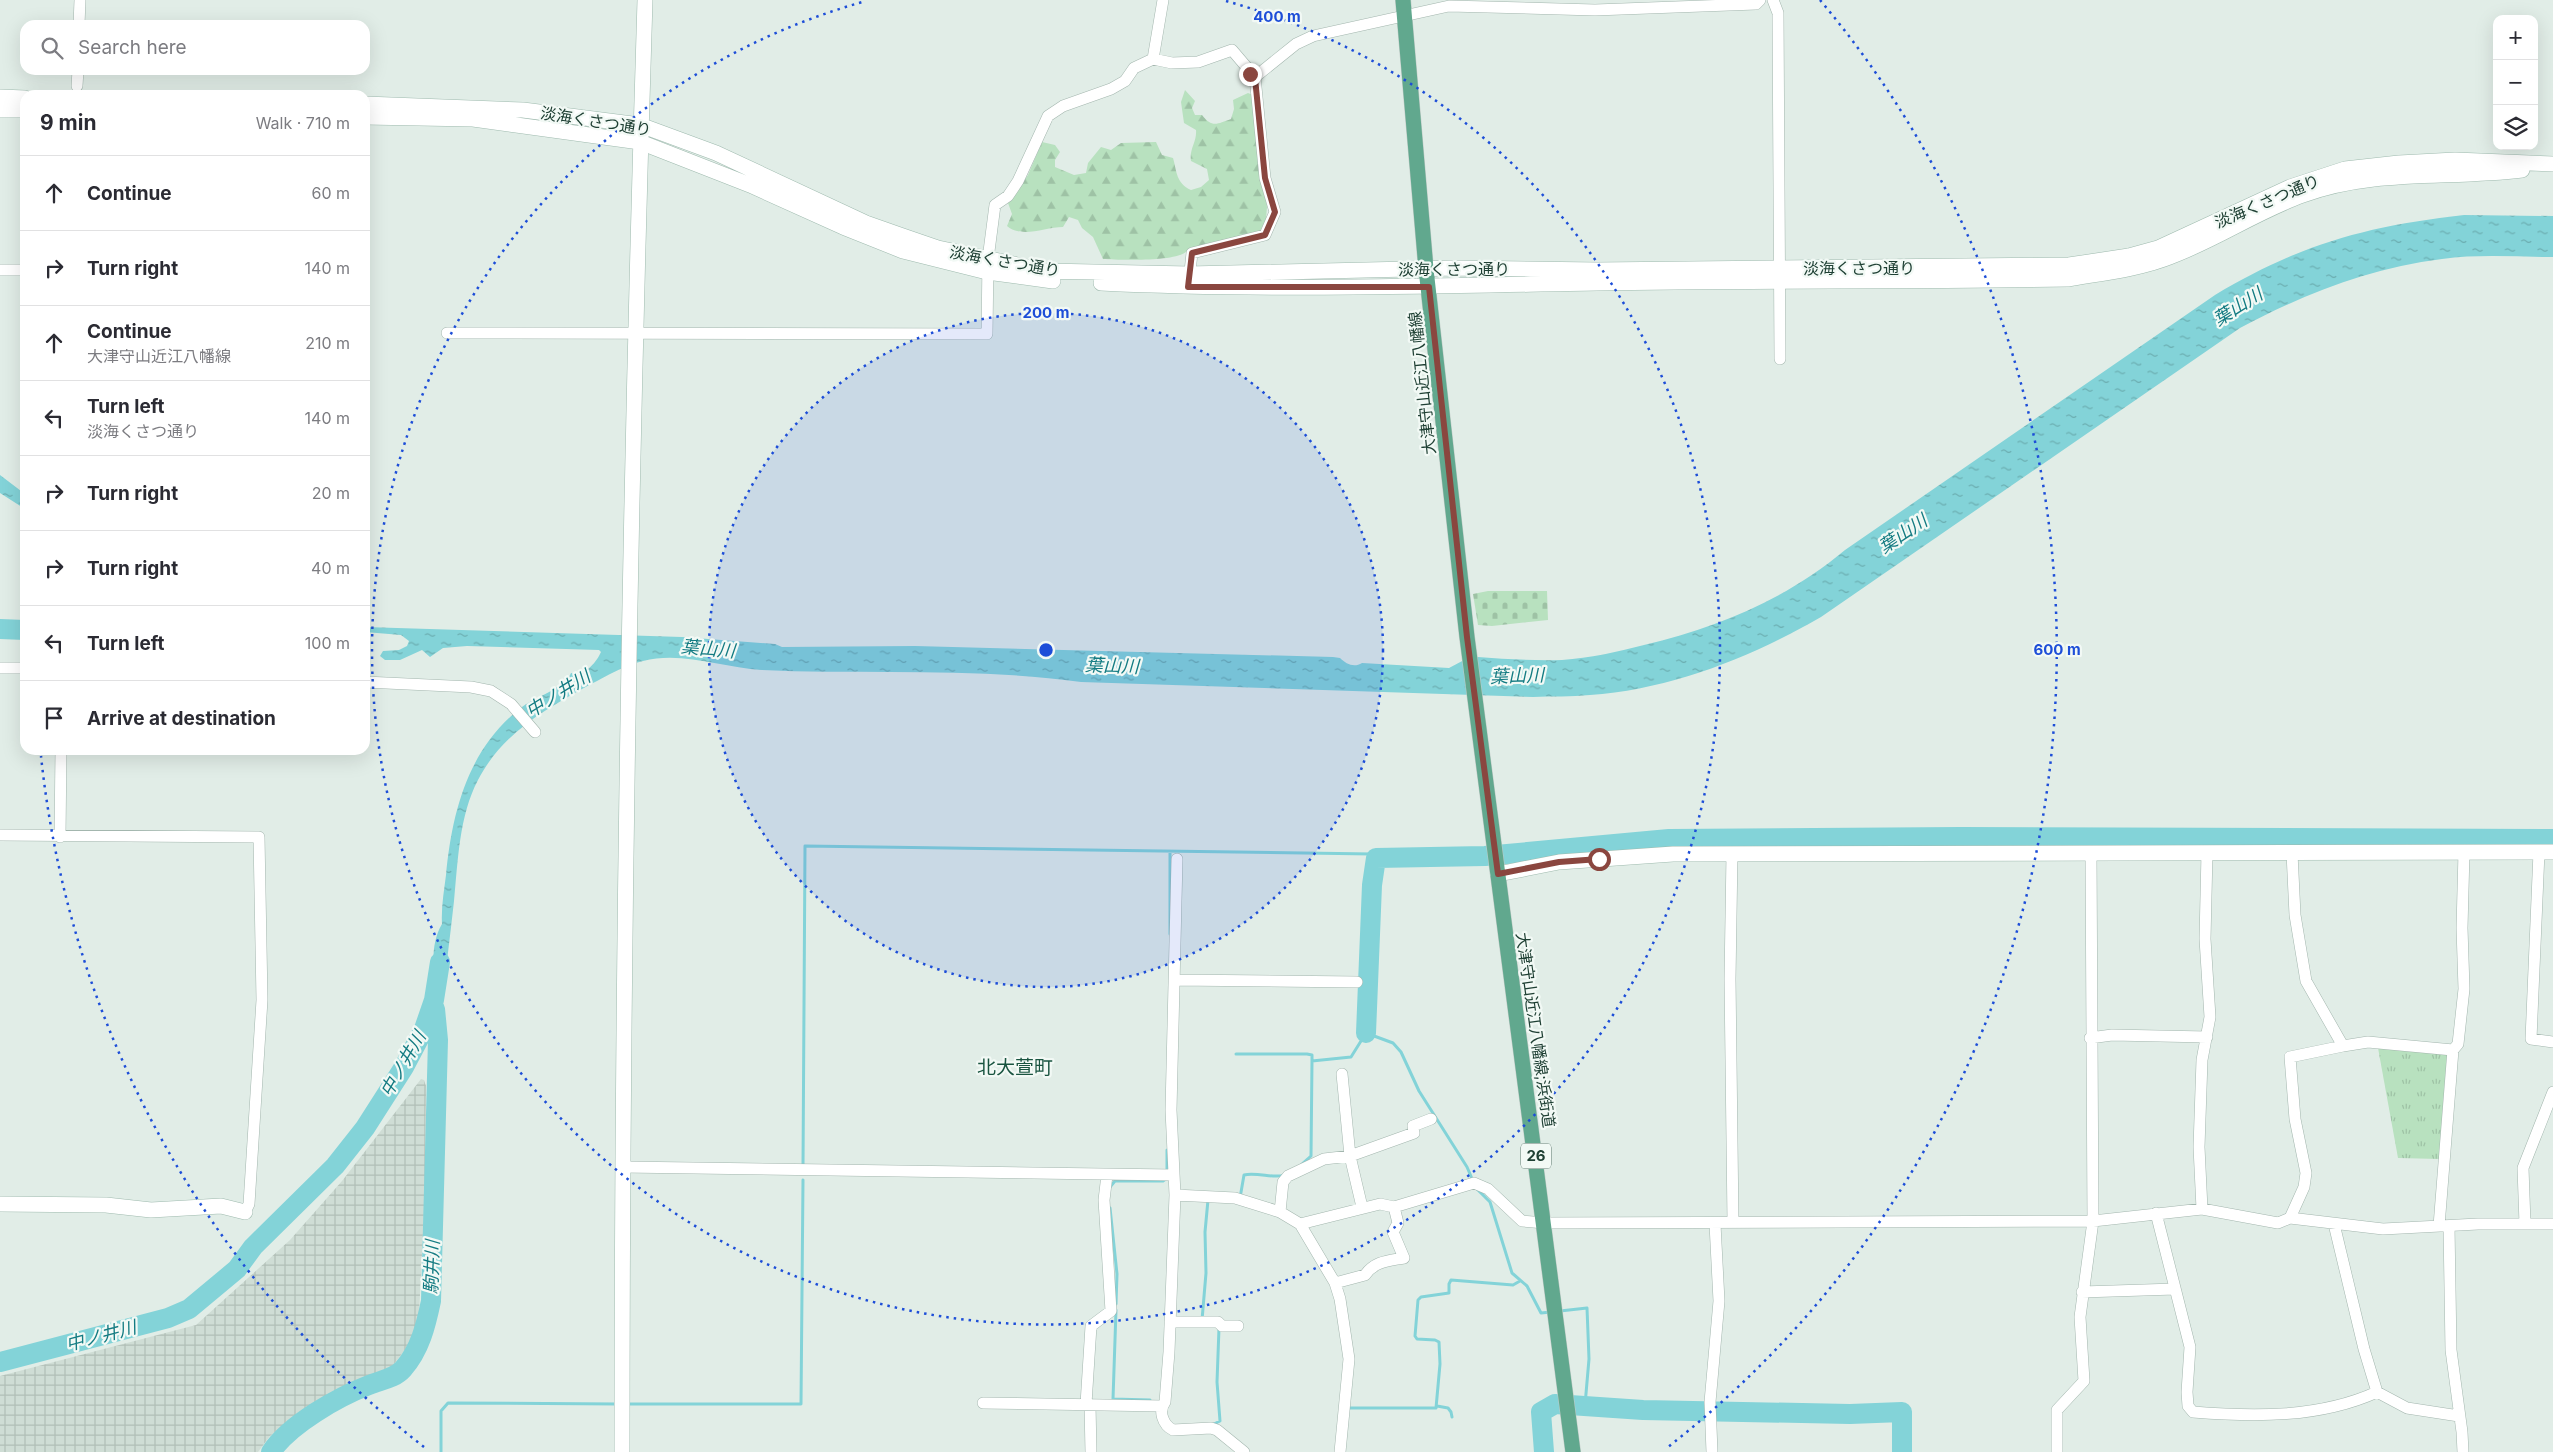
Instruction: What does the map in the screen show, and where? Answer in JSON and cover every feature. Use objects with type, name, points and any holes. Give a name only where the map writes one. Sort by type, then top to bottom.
[{"type":"main road","name":"大津守山近江八幡線","points":[[1403,8],[1426,269],[1468,642]]},
{"type":"main road","name":"大津守山近江八幡線;浜街道","points":[[1468,642],[1545,1223],[1573,1452]]},
{"type":"street","points":[[79,20],[80,0]]},
{"type":"street","points":[[622,1452],[622,1061],[635,334],[645,0]]},
{"type":"street","points":[[1153,59],[1163,0]]},
{"type":"street","points":[[1255,78],[1296,44],[1313,36],[1403,8],[1449,6],[1595,10],[1756,4],[1760,0]]},
{"type":"street","points":[[1773,0],[1778,13],[1780,359]]},
{"type":"street","points":[[447,333],[987,334],[988,266],[995,205],[1008,196],[1018,181],[1048,116],[1063,106],[1112,89],[1125,80],[1134,68],[1153,59],[1172,62],[1198,62],[1232,50],[1255,78],[1265,178],[1275,212],[1265,235],[1192,253],[1189,280]]},
{"type":"street","points":[[77,86],[78,75]]},
{"type":"street","points":[[0,97],[20,98]]},
{"type":"street","name":"淡海くさつ通り","points":[[370,104],[523,110],[640,125],[716,153],[866,223],[988,266]]},
{"type":"street","points":[[0,110],[20,110]]},
{"type":"street","name":"淡海くさつ通り","points":[[370,117],[473,119],[640,142],[750,185],[843,227],[904,251],[988,266],[1052,281],[1189,280],[1429,287],[1780,276]]},
{"type":"street","name":"淡海くさつ通り","points":[[1189,280],[1426,269],[2068,279],[2138,266],[2171,257],[2304,195],[2367,179],[2490,174],[2553,166]]},
{"type":"street","points":[[0,270],[20,270]]},
{"type":"street","points":[[0,668],[20,668]]},
{"type":"street","points":[[370,682],[471,687],[492,691],[511,704],[535,732]]},
{"type":"street","points":[[60,837],[61,755]]},
{"type":"street","points":[[0,835],[60,837],[259,837],[262,1000],[249,1204],[245,1212],[221,1206],[151,1210],[106,1205],[0,1204]]},
{"type":"street","points":[[2463,1452],[2451,1350],[2444,1226],[2453,1050],[2458,1044],[2464,988],[2462,928],[2464,852]]},
{"type":"street","points":[[1496,861],[1559,862],[1672,854],[2546,852],[2531,1039],[2553,1042]]},
{"type":"street","points":[[2202,1209],[2199,1147],[2202,1060],[2208,1037],[2210,1017],[2205,939],[2207,853]]},
{"type":"street","points":[[2292,853],[2295,915],[2306,981],[2343,1046]]},
{"type":"street","points":[[1732,854],[1730,1016],[1732,1222]]},
{"type":"street","points":[[2057,1452],[2057,1410],[2084,1381],[2080,1317],[2093,1221],[2090,1038],[2091,854]]},
{"type":"street","points":[[1177,859],[1169,1175],[1175,1195],[1170,1322],[1165,1402],[1162,1406],[1162,1418],[1169,1428],[1173,1430],[1211,1428],[1244,1452]]},
{"type":"street","points":[[1174,980],[1357,982]]},
{"type":"street","points":[[2090,1038],[2112,1035],[2208,1037]]},
{"type":"street","points":[[2290,1218],[2304,1187],[2306,1174],[2295,1118],[2290,1057],[2368,1042],[2453,1050]]},
{"type":"street","points":[[1342,1074],[1350,1156],[1362,1207]]},
{"type":"street","points":[[2525,1224],[2523,1168],[2553,1092]]},
{"type":"street","points":[[1280,1212],[1284,1182],[1288,1176],[1324,1159],[1350,1156],[1414,1133],[1413,1126],[1431,1119]]},
{"type":"street","points":[[623,1168],[1169,1175]]},
{"type":"street","points":[[1091,1452],[1088,1404],[1091,1326],[1111,1311],[1104,1200],[1107,1175]]},
{"type":"street","points":[[1300,1224],[1362,1207],[1380,1204],[1394,1207],[1474,1183],[1488,1190],[1522,1221],[1545,1223],[1715,1224],[1732,1222],[2093,1221],[2202,1209],[2278,1223],[2290,1218],[2383,1229],[2553,1224]]},
{"type":"street","points":[[1175,1195],[1235,1198],[1280,1212],[1300,1224],[1336,1283],[1340,1299],[1348,1359],[1340,1452]]},
{"type":"street","points":[[1336,1283],[1365,1275],[1371,1266],[1376,1264],[1404,1258],[1393,1232],[1398,1224],[1394,1207]]},
{"type":"street","points":[[2156,1213],[2190,1348],[2187,1392],[2188,1406],[2193,1412],[2231,1416],[2290,1414],[2335,1406],[2377,1392]]},
{"type":"street","points":[[1712,1452],[1710,1402],[1719,1302],[1715,1224]]},
{"type":"street","points":[[2334,1224],[2364,1349],[2377,1392],[2407,1408],[2459,1416]]},
{"type":"street","points":[[2082,1292],[2175,1289]]},
{"type":"street","points":[[1170,1322],[1218,1322],[1222,1326],[1238,1326]]},
{"type":"street","points":[[983,1402],[1162,1406]]},
{"type":"shaded area","points":[[421,1079],[424,1080],[426,1086],[425,1193],[419,1315],[411,1342],[391,1368],[340,1389],[296,1416],[270,1436],[258,1452],[0,1452],[0,1376],[196,1325],[290,1240],[342,1181]]},
{"type":"green space","points":[[1185,90],[1195,101],[1192,108],[1195,115],[1202,115],[1209,122],[1215,124],[1231,119],[1234,109],[1233,100],[1248,93],[1253,95],[1267,207],[1266,219],[1260,231],[1187,251],[1172,257],[1147,260],[1121,260],[1103,259],[1093,237],[1082,228],[1078,220],[1069,217],[1063,227],[1020,232],[1007,226],[1012,214],[1008,203],[1028,175],[1042,142],[1055,145],[1060,152],[1055,160],[1055,167],[1074,175],[1086,173],[1088,163],[1101,147],[1111,150],[1121,143],[1156,142],[1162,155],[1173,158],[1182,184],[1191,190],[1201,187],[1209,180],[1207,169],[1191,161],[1196,130],[1184,123],[1181,102]]},
{"type":"green space","points":[[1488,591],[1547,591],[1548,620],[1492,626],[1478,625],[1473,594]]},
{"type":"green space","points":[[2378,1048],[2450,1055],[2439,1159],[2398,1158]]},
{"type":"water","points":[[2464,215],[2553,216],[2553,257],[2469,257],[2415,263],[2338,284],[2288,304],[2240,328],[1821,617],[1739,658],[1710,669],[1651,686],[1621,692],[1590,695],[1533,697],[1081,682],[1001,674],[762,670],[673,658],[658,658],[629,665],[574,693],[527,723],[500,748],[478,780],[467,808],[460,839],[441,1011],[434,967],[435,944],[442,924],[443,899],[453,828],[458,805],[466,783],[488,742],[503,723],[522,707],[563,683],[571,673],[585,671],[601,652],[599,650],[467,646],[443,648],[430,657],[422,650],[400,660],[385,660],[380,656],[383,651],[399,650],[407,646],[409,641],[401,635],[370,632],[370,627],[682,637],[775,644],[782,647],[915,646],[1333,657],[1340,658],[1347,664],[1353,665],[1362,663],[1449,668],[1466,659],[1478,657],[1520,660],[1572,659],[1634,648],[1699,630],[1725,620],[1750,610],[1799,583],[2215,295],[2246,277],[2306,250],[2335,240],[2396,225]]},
{"type":"water","points":[[0,475],[20,490],[20,506],[0,493]]},
{"type":"waterway","name":"葉山川","points":[[0,629],[20,630]]},
{"type":"waterway","points":[[1366,1033],[1372,885],[1376,858],[1485,856],[1669,839],[1961,837],[2553,839]]},
{"type":"waterway","points":[[803,1166],[805,846],[1372,854],[1376,858]]},
{"type":"waterway","points":[[1170,852],[1170,934]]},
{"type":"waterway","name":"中ノ井川","points":[[0,1362],[168,1318],[189,1309],[237,1269],[253,1247],[335,1166],[365,1128],[404,1067],[424,1029],[434,1000],[440,962]]},
{"type":"waterway","name":"駒井川","points":[[271,1452],[290,1431],[316,1412],[357,1390],[391,1377],[403,1369],[414,1354],[422,1337],[431,1301],[438,1040],[435,1009]]},
{"type":"waterway","points":[[1236,1054],[1307,1054],[1312,1055],[1312,1061],[1351,1057],[1366,1033],[1393,1043],[1401,1052],[1419,1091],[1467,1167],[1473,1181]]},
{"type":"waterway","points":[[1302,1164],[1311,1156],[1312,1061]]},
{"type":"waterway","points":[[1167,1150],[1167,1172]]},
{"type":"waterway","points":[[1240,1198],[1244,1175],[1284,1175]]},
{"type":"waterway","points":[[1110,1187],[1115,1181],[1163,1181],[1167,1178]]},
{"type":"waterway","points":[[627,1404],[801,1404],[803,1180]]},
{"type":"waterway","points":[[1477,1189],[1490,1202],[1512,1273],[1527,1286],[1541,1313],[1551,1312]]},
{"type":"waterway","points":[[1202,1320],[1206,1273],[1205,1232],[1208,1200]]},
{"type":"waterway","points":[[1110,1208],[1117,1274],[1116,1304]]},
{"type":"waterway","points":[[1348,1408],[1436,1408],[1440,1364],[1439,1342],[1417,1339],[1415,1336],[1418,1300],[1421,1297],[1449,1293],[1451,1280],[1513,1285],[1520,1281]]},
{"type":"waterway","points":[[1560,1311],[1587,1308],[1589,1359],[1585,1405]]},
{"type":"waterway","points":[[1116,1310],[1113,1399],[1150,1400]]},
{"type":"waterway","points":[[1214,1424],[1220,1421],[1217,1382],[1219,1328]]},
{"type":"waterway","points":[[441,1452],[441,1411],[448,1403],[618,1404]]},
{"type":"waterway","points":[[1544,1452],[1541,1412],[1555,1404],[1643,1410],[1850,1414],[1902,1412],[1902,1452]]},
{"type":"waterway","points":[[1437,1406],[1448,1408],[1452,1417]]},
{"type":"district","name":"北大萱町","points":[[1015,1067]]},
{"type":"route","points":[[1250,74],[1255,78],[1265,178],[1275,212],[1265,235],[1192,253],[1188,287],[1429,287],[1467,637],[1498,874],[1530,866],[1599,859]]}]
